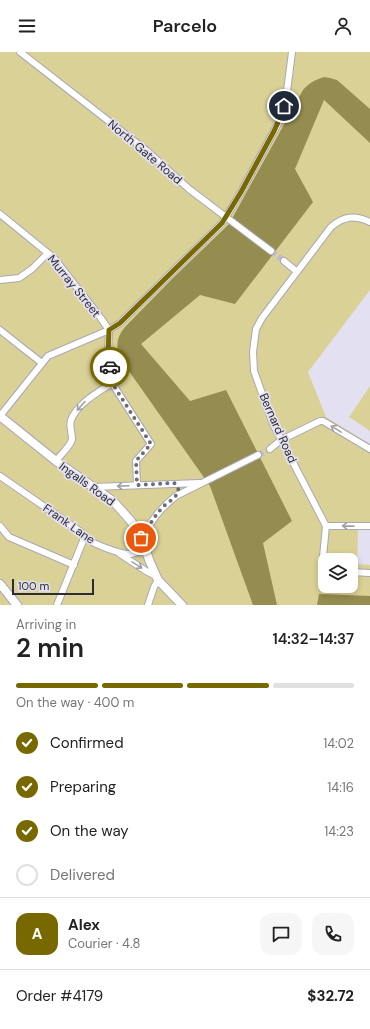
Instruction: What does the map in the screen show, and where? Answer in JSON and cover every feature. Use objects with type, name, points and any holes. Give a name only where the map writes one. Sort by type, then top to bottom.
[{"type":"street","name":"North Gate Road","points":[[20,52],[147,151],[189,189],[271,251]]},
{"type":"street","points":[[0,416],[48,356],[109,330],[120,323],[227,218],[280,118],[287,91],[292,52]]},
{"type":"street","name":"Murray Street","points":[[0,214],[54,258],[109,330]]},
{"type":"street","name":"Bernard Road","points":[[326,526],[273,424],[257,382],[254,371],[253,352],[256,330],[262,318],[296,271],[331,227],[337,222],[346,218],[360,218],[370,222]]},
{"type":"street","points":[[0,280],[19,278],[32,269],[48,253]]},
{"type":"street","points":[[284,261],[296,271]]},
{"type":"street","points":[[0,330],[42,363]]},
{"type":"street","points":[[109,330],[108,353],[112,383],[151,444],[136,461],[137,485]]},
{"type":"street","points":[[56,461],[71,442],[72,436],[70,424],[74,415],[88,399],[112,383]]},
{"type":"street","name":"Ingalls Road","points":[[0,416],[56,461],[113,501],[130,520],[141,538],[157,578],[182,605]]},
{"type":"street","points":[[270,449],[281,440],[320,421],[323,421],[370,449]]},
{"type":"street","points":[[141,538],[156,515],[176,496],[258,455]]},
{"type":"street","name":"Frank Lane","points":[[0,476],[85,536],[87,539],[119,553],[132,554],[145,549]]},
{"type":"street","points":[[174,483],[178,486],[176,496]]},
{"type":"street","points":[[93,487],[204,483]]},
{"type":"street","points":[[0,526],[10,537],[74,565]]},
{"type":"street","points":[[323,553],[326,526],[370,526]]},
{"type":"street","points":[[57,605],[85,536]]},
{"type":"street","points":[[119,553],[157,578],[148,605]]},
{"type":"street","points":[[358,572],[370,573]]},
{"type":"street","points":[[0,584],[17,605]]},
{"type":"shaded area","points":[[0,52],[370,52],[370,290],[308,372],[326,417],[370,444],[370,530],[358,530],[357,553],[318,553],[318,593],[358,593],[358,564],[370,565],[370,605],[0,605]]},
{"type":"shaded area","points":[[324,77],[337,80],[370,109],[370,143],[324,100],[295,169],[313,202],[235,304],[200,295],[141,344],[190,401],[226,390],[292,521],[263,543],[277,605],[253,605],[210,486],[119,357],[118,341],[120,334],[125,327],[229,224],[303,90],[312,82]]},
{"type":"shaded area","points":[[370,386],[370,431],[349,417]]},
{"type":"shaded area","points":[[319,594],[370,596],[370,605],[317,605]]},
{"type":"tunnel","points":[[271,251],[284,261]]},
{"type":"tunnel","points":[[258,455],[270,449]]},
{"type":"way so far","points":[[110,367],[112,383],[151,444],[136,461],[137,485],[174,483],[178,486],[176,496],[156,515],[141,538]]},
{"type":"route","points":[[110,367],[108,353],[109,330],[120,323],[222,223],[241,192],[274,131],[284,106]]}]
